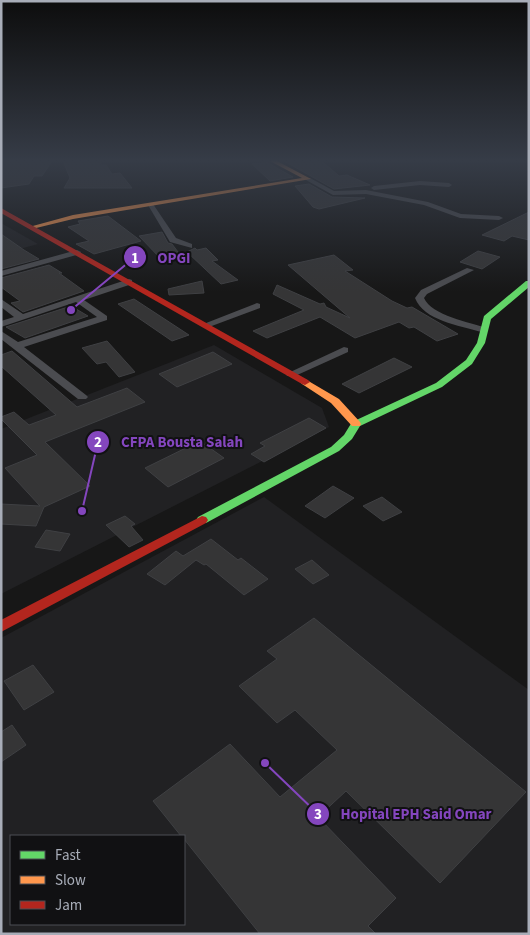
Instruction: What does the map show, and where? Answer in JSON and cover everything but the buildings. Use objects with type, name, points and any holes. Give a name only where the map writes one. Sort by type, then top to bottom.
[{"type":"street","points":[[32,227],[151,205],[173,240],[188,246]]},
{"type":"street","points":[[430,205],[460,216],[499,218]]},
{"type":"street","points":[[1,210],[291,374],[334,400],[348,412],[356,424]]},
{"type":"street","points":[[1,274],[77,252]]},
{"type":"street","points":[[470,270],[424,292],[419,298],[419,303],[424,308],[448,319],[484,330]]},
{"type":"street","points":[[1,324],[129,282]]},
{"type":"street","points":[[1,627],[335,449],[348,437],[356,424],[439,385],[469,362],[481,343],[487,318],[529,283]]},
{"type":"street","points":[[17,346],[104,318],[77,299]]},
{"type":"street","points":[[1,302],[20,318]]},
{"type":"street","points":[[206,325],[256,306]]},
{"type":"street","points":[[1,334],[82,397]]},
{"type":"street","points":[[291,374],[344,350]]},
{"type":"shaded area","points":[[1,223],[38,244],[1,254]]},
{"type":"shaded area","points":[[214,345],[322,408],[329,427],[1,594],[1,429]]},
{"type":"shaded area","points":[[264,497],[529,690],[529,934],[1,934],[1,638]]},
{"type":"traffic: fast","points":[[202,520],[335,449],[348,437],[356,424],[439,385],[469,362],[481,343],[487,318],[529,283]]},
{"type":"traffic: slow","points":[[32,227],[73,217],[149,205]]},
{"type":"traffic: slow","points":[[305,382],[335,401],[356,424]]},
{"type":"traffic: jam","points":[[1,210],[305,382]]},
{"type":"traffic: jam","points":[[1,627],[202,520]]},
{"type":"place","name":"OPGI","points":[[71,310]]},
{"type":"place","name":"CFPA Bousta Salah","points":[[82,511]]},
{"type":"place","name":"Hopital EPH Said Omar","points":[[265,763]]}]
